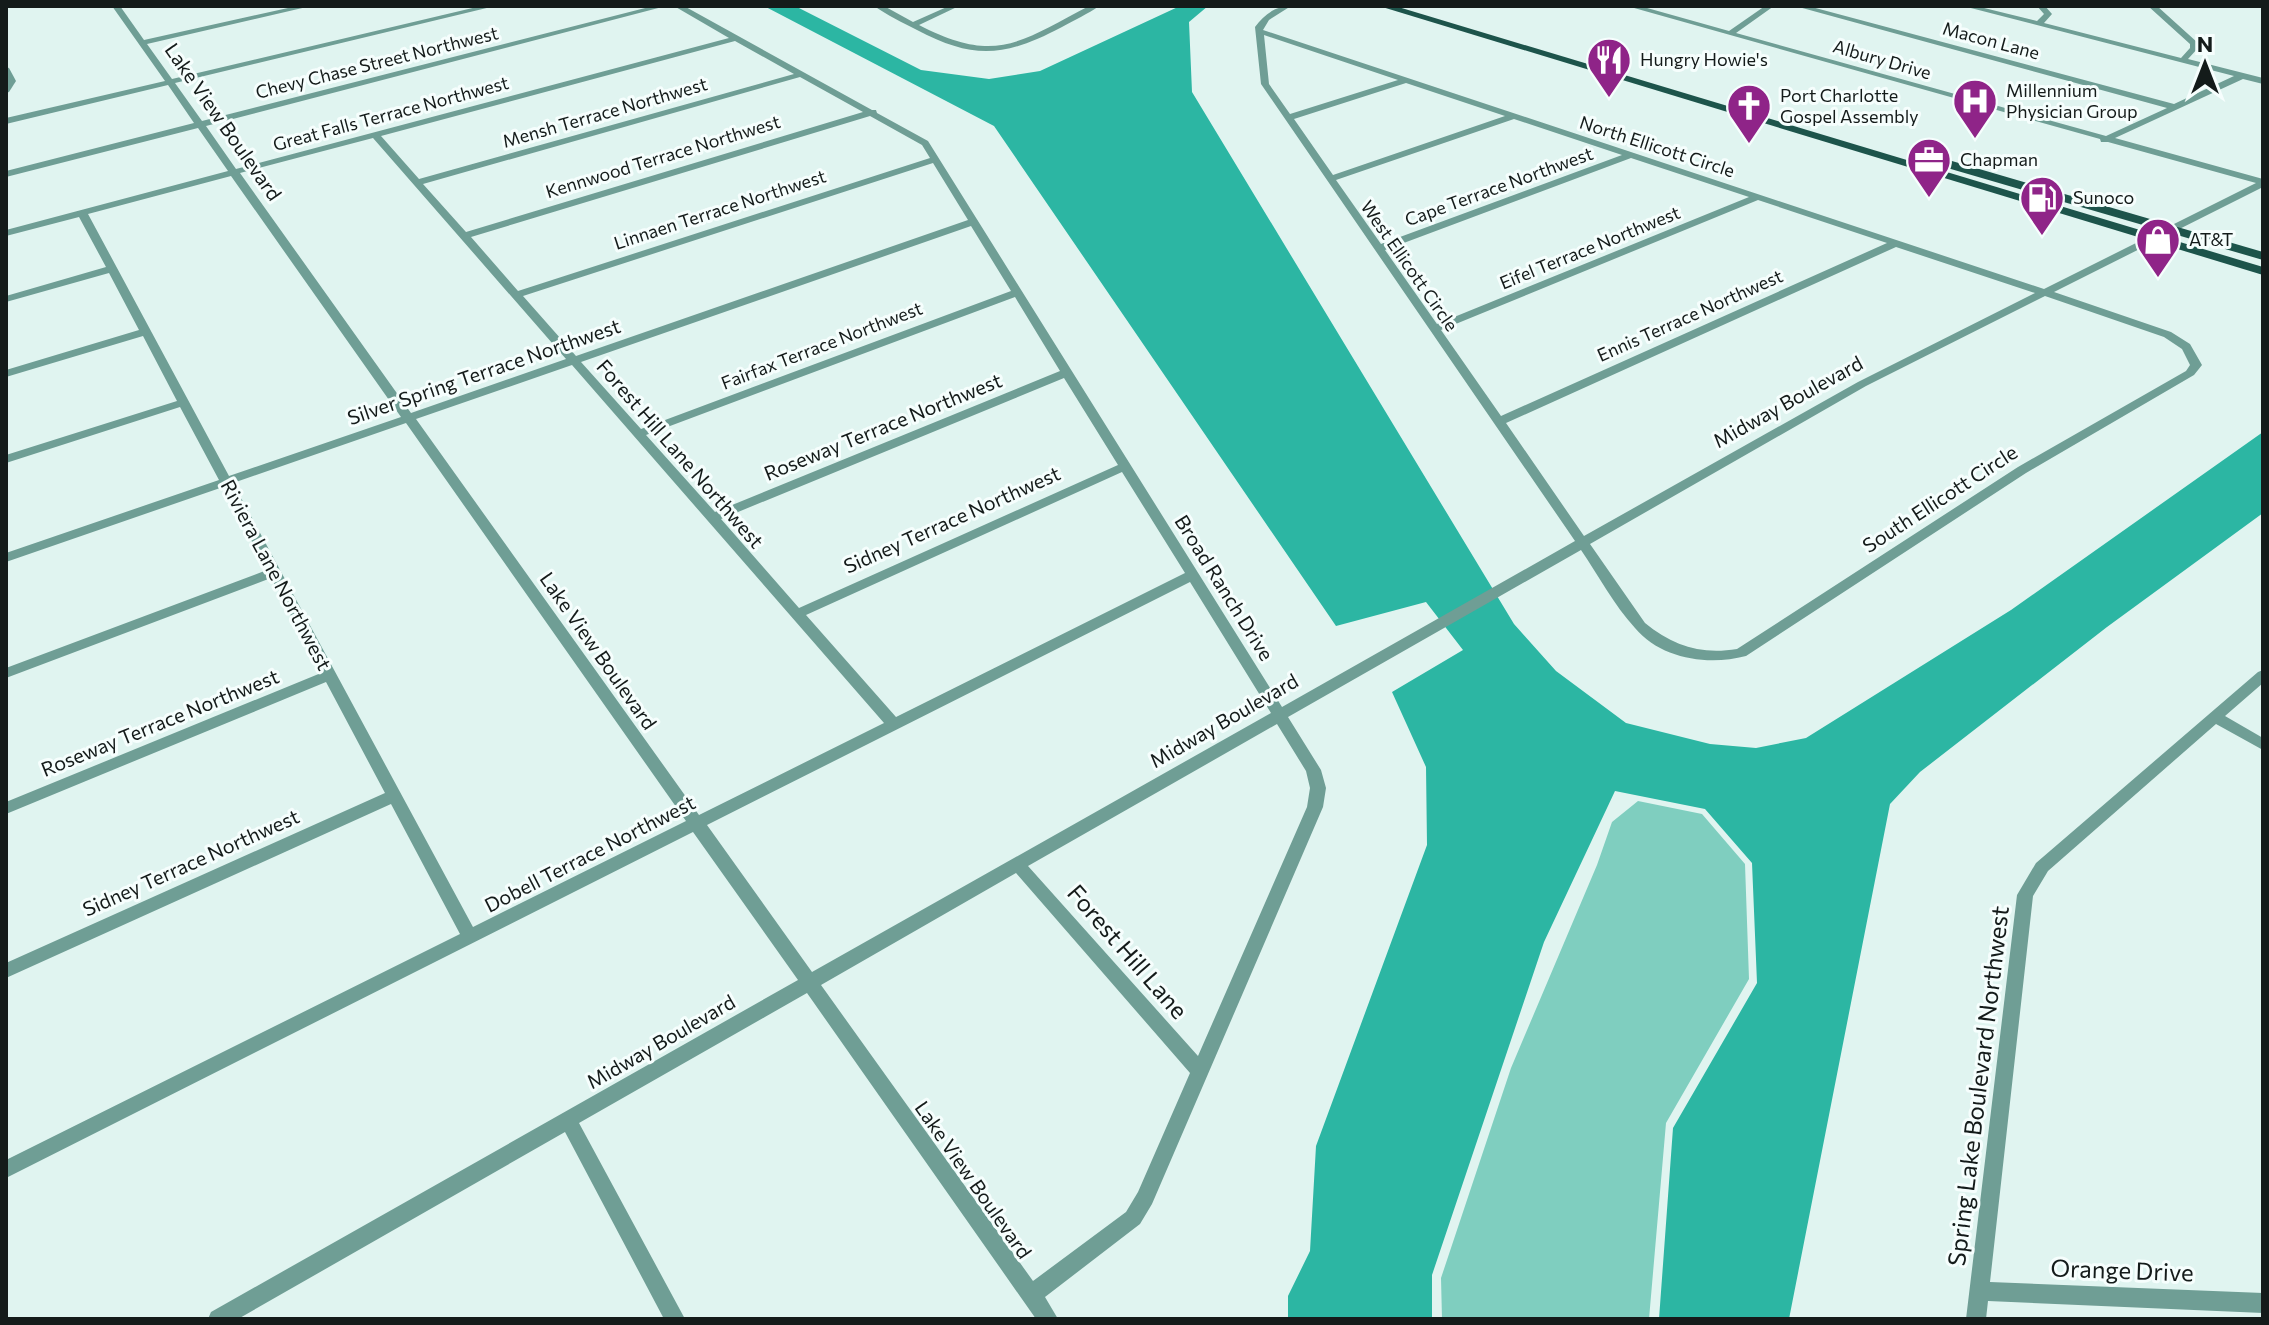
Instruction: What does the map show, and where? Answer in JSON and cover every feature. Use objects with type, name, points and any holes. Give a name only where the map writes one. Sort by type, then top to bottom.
[{"type":"main road","points":[[1384,6],[2263,271]]},
{"type":"main road","points":[[1421,6],[2263,256]]},
{"type":"street","name":"Lake View Boulevard","points":[[119,6],[1048,1319]]},
{"type":"street","points":[[143,43],[307,6]]},
{"type":"street","points":[[6,121],[491,6]]},
{"type":"street","name":"Chevy Chase Street Northwest","points":[[6,174],[662,6]]},
{"type":"street","name":"Broad Ranch Drive","points":[[678,6],[925,143],[1313,770],[1318,788],[1315,807],[1145,1198],[1133,1218],[1031,1295]]},
{"type":"street","points":[[878,6],[960,46],[997,49],[1017,44],[1095,6]]},
{"type":"street","points":[[915,24],[955,6]]},
{"type":"street","points":[[1259,31],[1261,22],[1287,6]]},
{"type":"street","name":"Albury Drive","points":[[1631,6],[2263,182]]},
{"type":"street","points":[[1729,34],[1770,6]]},
{"type":"street","name":"Macon Lane","points":[[1799,6],[2175,107]]},
{"type":"street","points":[[1967,6],[2263,81]]},
{"type":"street","points":[[2039,24],[2048,14],[2041,6]]},
{"type":"street","points":[[2152,6],[2194,43],[2194,48],[2182,61]]},
{"type":"street","name":"North Ellicott Circle","points":[[1259,31],[2045,292]]},
{"type":"street","name":"West Ellicott Circle","points":[[1259,31],[1265,84],[1582,543]]},
{"type":"street","name":"Great Falls Terrace Northwest","points":[[6,233],[737,38]]},
{"type":"street","points":[[6,70],[12,81],[6,90]]},
{"type":"street","name":"Mensh Terrace Northwest","points":[[417,183],[802,74]]},
{"type":"street","points":[[2104,140],[2242,76]]},
{"type":"street","points":[[1287,118],[1407,80]]},
{"type":"street","name":"Kennwood Terrace Northwest","points":[[464,236],[873,112]]},
{"type":"street","points":[[1330,179],[1514,116]]},
{"type":"street","name":"Forest Hill Lane Northwest","points":[[375,135],[894,724]]},
{"type":"street","name":"Cape Terrace Northwest","points":[[1378,249],[1631,155]]},
{"type":"street","name":"Linnaen Terrace Northwest","points":[[516,295],[936,159]]},
{"type":"street","name":"Midway Boulevard","points":[[218,1319],[1862,384],[2263,182]]},
{"type":"street","name":"Eifel Terrace Northwest","points":[[1434,329],[1758,197]]},
{"type":"street","name":"Riviera Lane Northwest","points":[[82,213],[470,937]]},
{"type":"street","name":"Silver Spring Terrace Northwest","points":[[6,558],[975,221]]},
{"type":"street","name":"Ennis Terrace Northwest","points":[[1498,422],[1896,243]]},
{"type":"street","points":[[6,299],[112,269]]},
{"type":"street","name":"Fairfax Terrace Northwest","points":[[639,434],[1018,292]]},
{"type":"street","name":"South Ellicott Circle","points":[[1582,543],[1640,626],[1654,640],[1697,657],[1721,658],[1741,653],[2022,470],[2190,373],[2196,365],[2194,356],[2172,336],[2045,292]]},
{"type":"street","points":[[6,374],[146,332]]},
{"type":"street","name":"Roseway Terrace Northwest","points":[[712,518],[1068,372]]},
{"type":"street","points":[[6,459],[184,402]]},
{"type":"street","name":"Sidney Terrace Northwest","points":[[797,614],[1125,466]]},
{"type":"street","points":[[6,673],[274,572]]},
{"type":"street","name":"Dobell Terrace Northwest","points":[[6,1169],[1192,575]]},
{"type":"street","name":"Roseway Terrace Northwest","points":[[6,808],[330,675]]},
{"type":"street","name":"Spring Lake Boulevard Northwest","points":[[1976,1319],[2025,895],[2042,867],[2263,675]]},
{"type":"street","points":[[2215,717],[2263,745]]},
{"type":"street","name":"Sidney Terrace Northwest","points":[[6,971],[394,796]]},
{"type":"street","name":"Forest Hill Lane","points":[[1017,864],[1200,1071]]},
{"type":"street","points":[[568,1120],[675,1319]]},
{"type":"street","name":"Orange Drive","points":[[1979,1291],[2263,1303]]},
{"type":"shaded area","points":[[764,6],[795,6],[921,70],[989,79],[1040,71],[1180,6],[1208,6],[1189,22],[1192,92],[1514,624],[1556,671],[1626,723],[1710,744],[1756,748],[1806,738],[2011,610],[2263,432],[2263,513],[2107,627],[1920,772],[1890,804],[1789,1319],[1659,1319],[1673,1128],[1757,983],[1752,863],[1705,809],[1615,791],[1544,942],[1432,1275],[1432,1319],[1288,1319],[1288,1296],[1310,1251],[1316,1146],[1427,845],[1426,767],[1392,692],[1463,650],[1426,602],[1336,626],[994,126]]},
{"type":"shaded area","points":[[1638,801],[1702,814],[1745,864],[1749,979],[1666,1123],[1649,1319],[1442,1319],[1441,1278],[1511,1068],[1597,865],[1612,822]]},
{"type":"place","name":"Hungry Howie's","points":[[1609,99]]},
{"type":"place","name":"Millennium Physician Group","points":[[1975,140]]},
{"type":"place","name":"Port Charlotte Gospel Assembly","points":[[1749,145]]},
{"type":"place","name":"Chapman","points":[[1929,199]]},
{"type":"place","name":"Sunoco","points":[[2042,237]]},
{"type":"place","name":"AT&T","points":[[2158,279]]}]
